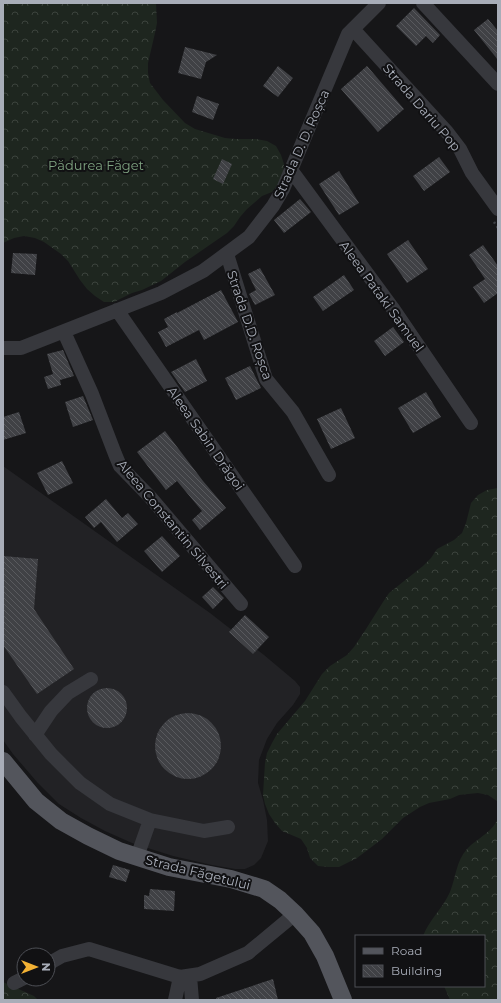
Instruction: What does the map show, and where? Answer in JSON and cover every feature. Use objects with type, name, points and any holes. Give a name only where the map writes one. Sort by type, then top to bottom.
[{"type":"main road","name":"Strada Făgetului","points":[[3,761],[36,801],[61,821],[88,836],[119,851],[169,867],[231,879],[264,889],[280,900],[296,914],[312,933],[325,956],[343,1000]]},
{"type":"street","name":"Strada D. D. Roșca","points":[[3,348],[21,348],[161,293],[203,271],[249,237],[274,206],[283,189],[348,34],[379,3]]},
{"type":"street","points":[[423,3],[498,84]]},
{"type":"street","name":"Strada Dariu Pop","points":[[353,29],[447,132],[460,149],[472,173],[498,209]]},
{"type":"street","name":"Aleea Pataki Samuel","points":[[291,171],[394,310],[471,424]]},
{"type":"street","name":"Strada D.D. Roșca","points":[[226,254],[266,379],[293,412],[329,474]]},
{"type":"street","name":"Aleea Sabin Drăgoi","points":[[117,310],[295,566]]},
{"type":"street","name":"Aleea Constantin Silvestri","points":[[64,332],[92,394],[120,466],[151,498],[241,604]]},
{"type":"street","points":[[35,735],[51,712],[68,693],[91,679]]},
{"type":"street","points":[[3,692],[51,754],[80,783],[110,804],[150,820],[204,831],[228,827]]},
{"type":"street","points":[[137,857],[150,820]]},
{"type":"street","points":[[56,959],[62,956],[89,949],[185,977],[200,974],[248,953],[296,914]]},
{"type":"street","points":[[175,1000],[185,977]]},
{"type":"street","points":[[185,977],[192,1000]]},
{"type":"shaded area","points":[[3,466],[210,613],[264,655],[300,687],[300,694],[293,705],[277,723],[267,739],[259,760],[258,783],[267,820],[268,841],[261,858],[254,865],[245,869],[235,869],[212,865],[173,856],[132,843],[105,831],[59,804],[37,782],[3,740]]},
{"type":"green space","name":"Pădurea Făget","points":[[3,3],[156,3],[157,23],[148,63],[150,83],[163,100],[185,123],[195,129],[225,138],[256,139],[267,141],[276,146],[284,164],[283,175],[278,184],[272,192],[262,196],[247,209],[227,233],[185,262],[161,281],[114,302],[104,302],[95,296],[80,280],[68,261],[44,242],[35,238],[24,236],[14,238],[3,243]]},
{"type":"green space","points":[[498,488],[498,807],[497,801],[488,795],[478,793],[459,795],[450,799],[429,803],[403,818],[382,839],[357,858],[339,867],[318,866],[310,858],[307,848],[301,839],[282,831],[269,814],[263,795],[267,753],[277,734],[305,701],[322,674],[330,666],[347,655],[354,647],[389,593],[423,566],[437,549],[454,540],[462,533],[471,503],[478,495],[487,490]]},
{"type":"green space","points":[[498,817],[498,1000],[450,1000],[444,987],[485,987],[485,935],[424,935],[450,892],[458,864],[463,854],[471,845],[489,831]]},
{"type":"green space","points":[[3,982],[34,996],[38,1000],[3,1000]]},
{"type":"building","points":[[414,8],[440,35],[433,43],[426,36],[416,46],[396,26]]},
{"type":"building","points":[[488,19],[498,31],[498,60],[474,30]]},
{"type":"building","points":[[185,47],[217,55],[206,62],[201,79],[178,73]]},
{"type":"building","points":[[278,66],[293,78],[278,97],[263,86]]},
{"type":"building","points":[[367,66],[404,109],[378,132],[341,89]]},
{"type":"building","points":[[197,96],[219,104],[213,120],[192,112]]},
{"type":"building","points":[[439,157],[450,172],[424,191],[413,176]]},
{"type":"building","points":[[222,159],[232,164],[223,184],[213,179]]},
{"type":"building","points":[[339,171],[359,203],[339,215],[319,184]]},
{"type":"building","points":[[300,199],[311,212],[284,233],[274,220]]},
{"type":"building","points":[[408,240],[428,269],[407,283],[387,254]]},
{"type":"building","points":[[483,245],[498,266],[498,293],[484,303],[473,287],[485,279],[469,255]]},
{"type":"building","points":[[13,253],[37,254],[35,275],[11,273]]},
{"type":"building","points":[[260,268],[275,295],[255,305],[249,294],[256,290],[248,274]]},
{"type":"building","points":[[344,275],[354,290],[323,311],[313,297]]},
{"type":"building","points":[[221,290],[238,322],[204,340],[199,330],[166,347],[158,332],[168,327],[164,319]]},
{"type":"building","points":[[393,327],[404,342],[385,356],[374,341]]},
{"type":"building","points":[[63,350],[74,376],[60,380],[61,385],[48,389],[44,377],[53,374],[47,354]]},
{"type":"building","points":[[196,359],[207,381],[185,392],[171,372]]},
{"type":"building","points":[[250,366],[261,388],[236,400],[225,378]]},
{"type":"building","points":[[426,392],[441,417],[413,433],[398,408]]},
{"type":"building","points":[[83,396],[93,420],[73,427],[65,402]]},
{"type":"building","points":[[341,408],[355,438],[331,449],[317,419]]},
{"type":"building","points":[[19,412],[26,433],[3,440],[3,417]]},
{"type":"building","points":[[165,431],[203,481],[226,508],[200,530],[192,520],[202,511],[177,481],[166,490],[137,452]]},
{"type":"building","points":[[62,461],[73,483],[48,495],[37,473]]},
{"type":"building","points":[[106,499],[122,518],[128,513],[138,524],[117,542],[101,522],[94,528],[85,517]]},
{"type":"building","points":[[162,536],[180,556],[162,572],[144,551]]},
{"type":"building","points":[[3,556],[38,559],[34,609],[74,669],[37,694],[3,645]]},
{"type":"building","points":[[213,587],[224,598],[213,609],[202,597]]},
{"type":"building","points":[[245,615],[269,637],[253,654],[229,632]]},
{"type":"building","points":[[111,688],[118,691],[124,697],[127,708],[126,716],[118,725],[111,728],[103,728],[96,725],[88,716],[87,704],[90,697],[99,689]]},
{"type":"building","points":[[182,713],[194,713],[206,718],[216,728],[221,740],[219,759],[206,774],[194,779],[182,779],[170,774],[160,764],[155,752],[155,740],[160,728],[170,718]]},
{"type":"building","points":[[113,865],[130,870],[126,882],[109,877]]},
{"type":"building","points":[[150,889],[175,891],[174,911],[144,909],[144,895],[149,896]]},
{"type":"building","points":[[273,979],[278,1000],[216,1000],[216,998]]}]
